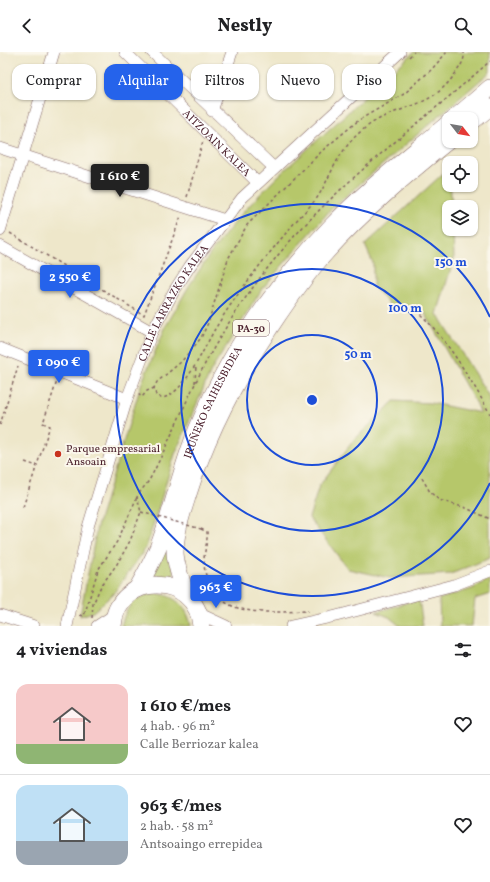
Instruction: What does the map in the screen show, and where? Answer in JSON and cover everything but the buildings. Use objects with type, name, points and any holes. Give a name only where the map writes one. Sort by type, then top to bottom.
[{"type":"highway","points":[[462,112],[490,88]]},
{"type":"highway","points":[[478,116],[490,107]]},
{"type":"highway","name":"IRUÑEKO SAIHESBIDEA","points":[[137,589],[158,547],[196,431],[222,375],[256,319],[300,260],[332,226],[361,198],[442,129]]},
{"type":"highway","name":"IRUÑEKO SAIHESBIDEA","points":[[187,596],[179,574],[175,553],[180,519],[196,467],[235,382],[296,287],[325,252],[358,218],[442,146]]},
{"type":"highway","name":"PA-30","points":[[113,621],[125,597],[137,589],[150,585],[164,585],[176,589],[187,596],[200,619]]},
{"type":"street","points":[[0,229],[54,52]]},
{"type":"street","name":"AITZOAIN KALEA","points":[[125,52],[257,182]]},
{"type":"street","points":[[212,111],[232,52]]},
{"type":"street","name":"AITZOAIN KALEA","points":[[157,54],[212,111],[273,167]]},
{"type":"street","name":"CALLE LARRAZKO KALEA","points":[[67,626],[88,527],[116,435],[134,398],[152,332],[190,266],[224,220],[257,182],[402,56]]},
{"type":"street","points":[[0,148],[224,220]]},
{"type":"street","points":[[0,246],[152,332]]},
{"type":"street","points":[[0,348],[134,398]]},
{"type":"street","points":[[291,626],[336,616],[454,585],[490,571]]},
{"type":"street","points":[[0,615],[34,626]]},
{"type":"street","points":[[200,619],[226,626]]},
{"type":"street","points":[[97,626],[113,621]]},
{"type":"path","points":[[402,56],[414,52]]},
{"type":"path","points":[[134,398],[142,397],[147,391],[154,388],[157,382],[181,362],[201,338],[210,316],[228,259],[247,225],[323,150],[359,120],[404,94],[447,52]]},
{"type":"path","points":[[154,388],[158,397],[165,398],[186,380],[224,314],[271,251],[318,197],[338,160],[351,140],[365,128],[382,118],[427,101],[435,95],[452,79],[463,61],[465,52]]},
{"type":"path","points":[[0,229],[144,315],[184,207],[206,132]]},
{"type":"path","points":[[399,304],[412,309],[431,327],[449,350],[490,414]]},
{"type":"path","points":[[80,609],[80,616],[84,616],[98,570],[118,540],[137,497],[151,478],[195,384],[196,363]]},
{"type":"path","points":[[0,425],[18,366]]},
{"type":"path","points":[[23,507],[50,426],[43,423],[57,381]]},
{"type":"path","points":[[134,398],[140,388]]},
{"type":"path","points":[[25,462],[37,466]]},
{"type":"path","points":[[422,478],[430,492],[439,500],[466,508],[490,519]]},
{"type":"path","points":[[93,612],[93,604],[101,586],[117,564],[130,541],[141,512],[137,497]]},
{"type":"path","points":[[141,512],[207,532],[204,564],[207,578],[210,586],[224,603],[233,608],[255,612],[313,611]]},
{"type":"green space","points":[[414,52],[490,52],[490,72],[332,208],[262,289],[211,371],[175,454],[146,548],[113,594],[93,612],[80,616],[97,527],[142,382],[166,326],[189,286],[212,251],[244,211],[277,177],[361,100],[396,100],[396,68]]},
{"type":"green space","points":[[442,174],[442,192],[451,192],[451,200],[442,200],[442,236],[453,236],[454,258],[437,314],[490,398],[490,558],[451,574],[390,578],[348,569],[309,518],[319,486],[353,441],[394,401],[431,403],[481,413],[425,313],[410,306],[392,307],[373,286],[373,263],[365,245]]},
{"type":"green space","points":[[171,531],[174,579],[151,576]]},
{"type":"green space","points":[[490,579],[490,594],[475,599],[472,626],[440,626],[439,599],[472,589]]},
{"type":"green space","points":[[154,593],[168,596],[178,602],[186,612],[191,626],[121,626],[128,608],[135,600]]},
{"type":"green space","points":[[419,599],[423,626],[400,626],[389,617],[376,612]]},
{"type":"place","name":"Parque empresarial Ansoain","points":[[58,454]]}]
